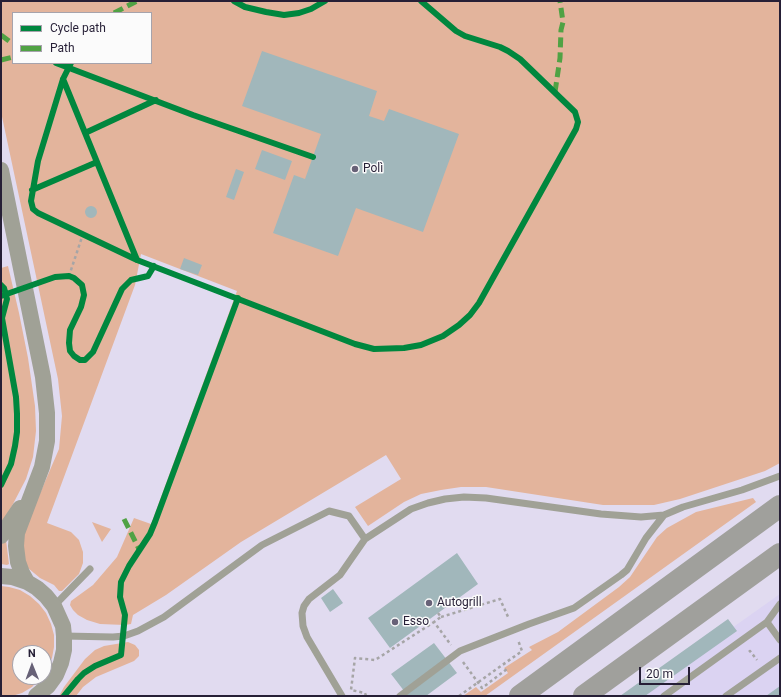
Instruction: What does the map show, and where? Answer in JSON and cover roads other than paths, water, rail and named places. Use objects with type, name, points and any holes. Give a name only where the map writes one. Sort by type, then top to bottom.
[{"type":"highway","points":[[520,696],[780,506]]},
{"type":"highway","points":[[584,696],[780,554]]},
{"type":"street","points":[[1,170],[43,377],[48,422],[47,441],[40,474],[17,533],[16,546],[18,562],[27,582]]},
{"type":"street","points":[[1,536],[40,474]]},
{"type":"street","points":[[1,576],[12,577],[27,582],[38,588],[54,606],[59,615],[64,636],[64,650],[56,675],[43,693]]},
{"type":"lane","points":[[342,696],[307,637],[303,626],[302,613],[304,606],[309,599],[340,575],[365,539],[411,509],[444,499],[464,497],[486,498],[614,516],[641,517],[664,515],[683,507],[749,488],[780,476]]},
{"type":"lane","points":[[64,636],[114,637],[124,636],[138,631],[164,617],[262,545],[329,511],[349,516],[365,539]]},
{"type":"lane","points":[[400,696],[460,652],[529,624],[574,608],[624,572],[646,538],[664,515]]},
{"type":"lane","points":[[54,606],[90,569]]},
{"type":"lane","points":[[664,696],[767,622],[780,604]]},
{"type":"lane","points":[[767,622],[780,640]]},
{"type":"lane","points":[[726,696],[780,658]]},
{"type":"place","name":"Polì","points":[[355,169]]},
{"type":"place","name":"Autogrill","points":[[429,603]]},
{"type":"place","name":"Esso","points":[[395,622]]}]
